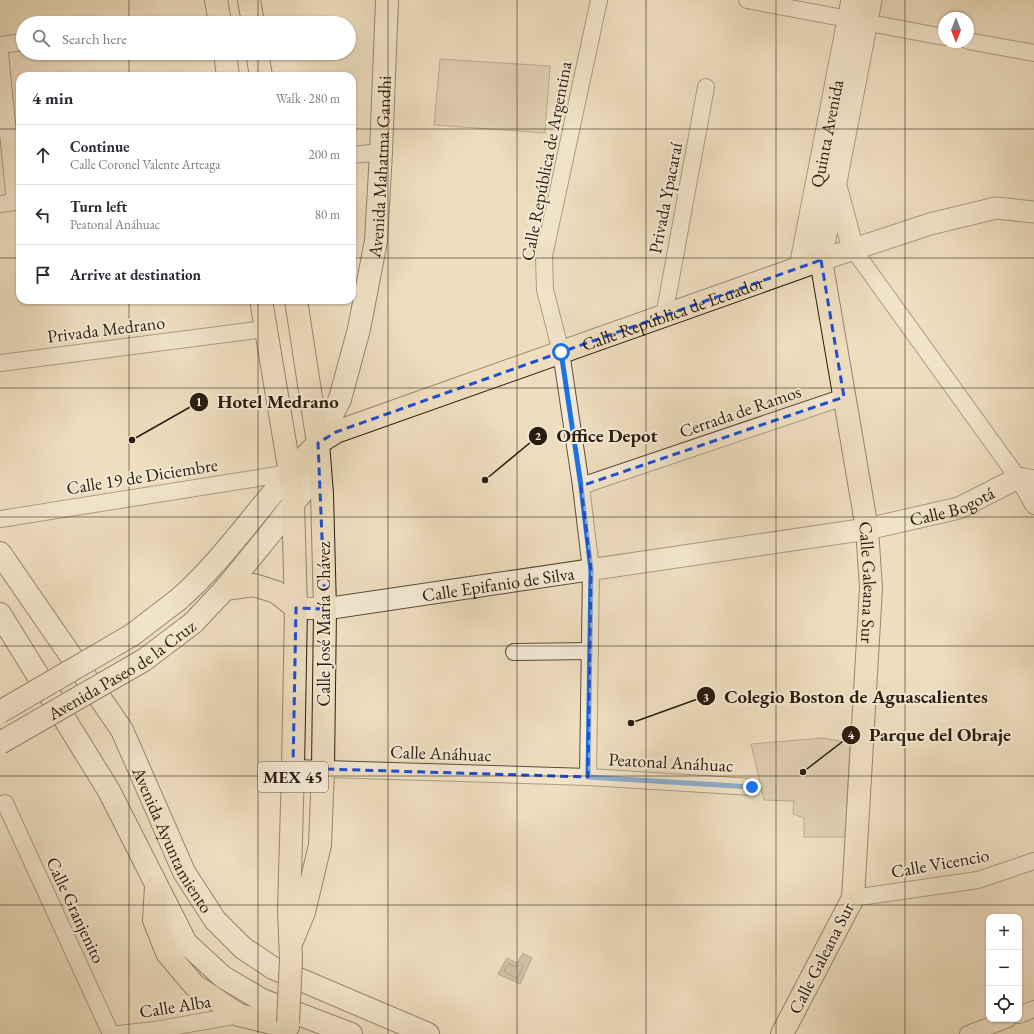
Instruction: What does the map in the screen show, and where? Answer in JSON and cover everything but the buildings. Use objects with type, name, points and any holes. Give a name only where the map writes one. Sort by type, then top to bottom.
[{"type":"main road","points":[[216,0],[217,16]]},
{"type":"main road","points":[[249,0],[252,16]]},
{"type":"main road","name":"Avenida Mahatma Gandhi","points":[[318,443],[340,399],[359,329],[376,241],[387,0]]},
{"type":"main road","points":[[225,60],[227,72]]},
{"type":"main road","points":[[258,60],[260,72]]},
{"type":"main road","name":"Calle República de Ecuador","points":[[318,443],[336,432],[821,260]]},
{"type":"main road","name":"Calle Galeana Sur","points":[[782,1034],[852,898],[871,588],[866,529],[821,260]]},
{"type":"main road","name":"Calle José María Chávez","points":[[262,304],[290,473],[293,503],[296,608],[289,912],[291,953],[288,1028]]},
{"type":"main road","name":"Calle José María Chávez","points":[[291,953],[304,912],[320,845],[323,770],[325,609],[322,494],[318,443],[297,304]]},
{"type":"main road","name":"Avenida Paseo de la Cruz","points":[[0,712],[132,635],[179,599],[215,564],[268,498],[318,443]]},
{"type":"main road","name":"Avenida Paseo de la Cruz","points":[[0,743],[144,660],[193,623],[225,590],[320,469]]},
{"type":"main road","name":"Avenida Ayuntamiento","points":[[0,553],[122,730],[184,872],[215,920],[243,948],[273,968],[428,1034]]},
{"type":"main road","points":[[225,590],[254,585],[276,592],[296,608]]},
{"type":"main road","name":"Avenida Ayuntamiento","points":[[0,614],[109,791],[186,943],[223,977],[262,1000],[351,1034]]},
{"type":"main road","points":[[156,886],[154,920],[167,953],[194,985],[239,1015],[288,1028]]},
{"type":"street","name":"Calle República de Argentina","points":[[588,777],[591,570],[581,486],[561,352],[546,290],[544,256],[599,0]]},
{"type":"street","points":[[747,0],[856,14],[938,35]]},
{"type":"street","name":"Quinta Avenida","points":[[800,267],[856,14],[871,0]]},
{"type":"street","name":"Quinta Avenida","points":[[821,260],[836,184],[856,14]]},
{"type":"street","points":[[974,42],[1034,53]]},
{"type":"street","points":[[0,45],[16,43]]},
{"type":"street","points":[[0,54],[12,202]]},
{"type":"street","name":"Privada Ypacaraí","points":[[664,316],[706,87]]},
{"type":"street","points":[[356,155],[381,152]]},
{"type":"street","points":[[836,184],[853,249],[1026,479],[1034,506]]},
{"type":"street","name":"Calle República de Ecuador","points":[[821,260],[930,224],[996,208],[1034,212]]},
{"type":"street","name":"Privada Medrano","points":[[0,363],[265,329]]},
{"type":"street","name":"Cerrada de Ramos","points":[[581,486],[844,397]]},
{"type":"street","name":"Calle 19 de Diciembre","points":[[0,519],[290,473]]},
{"type":"street","name":"Calle Bogotá","points":[[866,529],[959,508],[1026,479]]},
{"type":"street","name":"Calle Epifanio de Silva","points":[[296,608],[325,609],[866,529]]},
{"type":"street","points":[[514,652],[590,651]]},
{"type":"street","name":"Calle Anáhuac","points":[[293,768],[588,777]]},
{"type":"street","name":"Peatonal Anáhuac","points":[[588,777],[752,787]]},
{"type":"street","name":"Calle Granjenito","points":[[4,803],[111,1034]]},
{"type":"street","name":"Calle Vicencio","points":[[852,898],[978,880],[1034,862]]},
{"type":"street","points":[[1022,1014],[1034,1009]]},
{"type":"street","name":"Calle Alba","points":[[118,1034],[156,1032],[239,1015]]},
{"type":"street","points":[[968,1034],[1000,1022]]},
{"type":"highlighted area","points":[[821,260],[844,397],[581,486],[591,570],[588,777],[293,768],[296,608],[325,609],[318,443],[336,432]]},
{"type":"shaded area","points":[[440,59],[550,66],[545,133],[434,125]]},
{"type":"shaded area","points":[[823,738],[850,743],[845,837],[804,837],[804,818],[793,814],[794,801],[764,800],[751,744]]},
{"type":"water","points":[[523,953],[532,958],[520,984],[498,974],[507,958],[517,963]]},
{"type":"place","name":"Hotel Medrano","points":[[132,440]]},
{"type":"place","name":"Office Depot","points":[[485,480]]},
{"type":"place","name":"Colegio Boston de Aguascalientes","points":[[631,723]]},
{"type":"place","name":"Parque del Obraje","points":[[803,772]]},
{"type":"route","points":[[561,352],[581,486],[591,570],[588,777],[752,787]]}]
